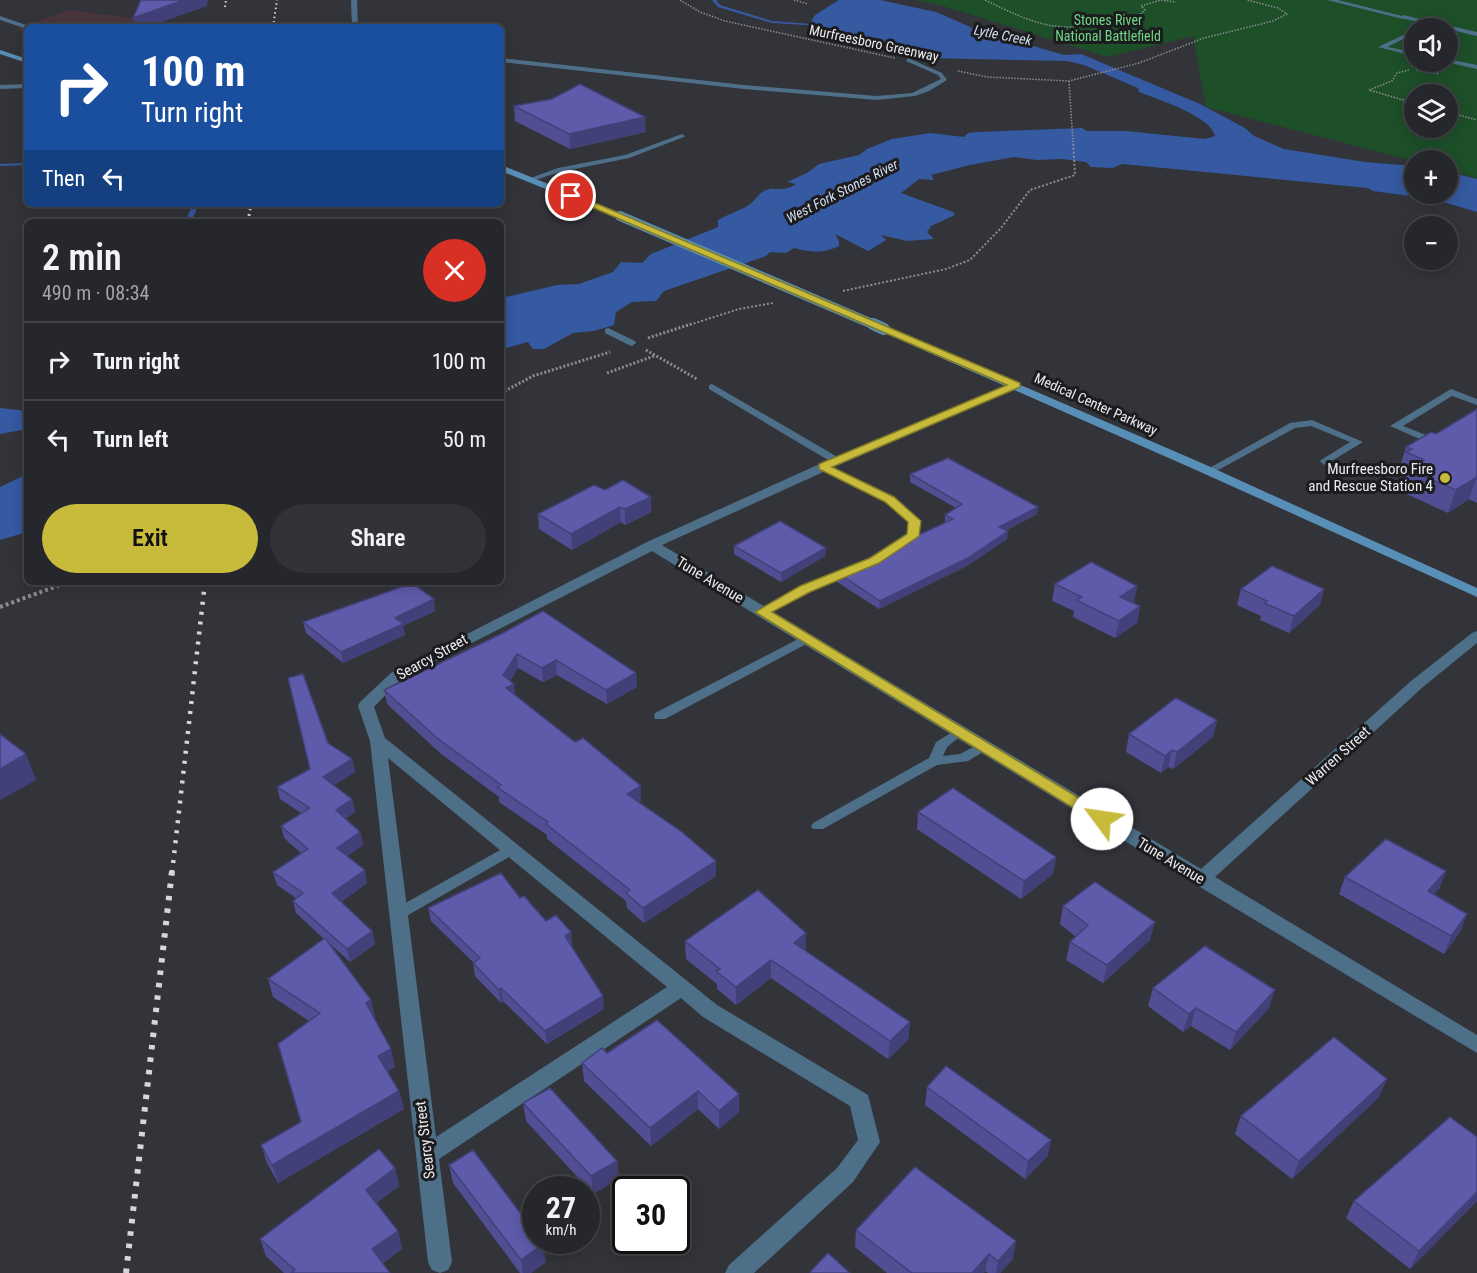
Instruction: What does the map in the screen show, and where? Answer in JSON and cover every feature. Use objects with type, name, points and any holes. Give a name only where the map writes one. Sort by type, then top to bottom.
[{"type":"main road","points":[[0,52],[24,60]]},
{"type":"main road","name":"Medical Center Parkway","points":[[504,169],[620,216],[1016,385],[1477,593]]},
{"type":"street","points":[[1330,0],[1403,17]]},
{"type":"street","points":[[0,18],[24,26]]},
{"type":"street","points":[[0,87],[24,86]]},
{"type":"street","name":"Searcy Street","points":[[440,1262],[378,741],[366,705],[396,676],[652,545],[830,464],[1016,385]]},
{"type":"street","name":"Tune Avenue","points":[[652,545],[1477,1045]]},
{"type":"street","name":"Warren Street","points":[[1201,879],[1417,684],[1477,636]]},
{"type":"street","points":[[378,741],[710,1011],[860,1101],[869,1142],[846,1175],[737,1273]]},
{"type":"street","points":[[427,1155],[681,988]]},
{"type":"lane","points":[[354,0],[355,24]]},
{"type":"lane","points":[[1403,17],[1407,18]]},
{"type":"lane","points":[[1458,30],[1477,34]]},
{"type":"lane","points":[[1404,37],[1381,47],[1404,52]]},
{"type":"lane","points":[[504,60],[744,87],[877,98],[913,95],[944,80],[940,74],[908,60]]},
{"type":"lane","points":[[1458,63],[1477,67]]},
{"type":"lane","points":[[532,179],[558,170],[627,157],[682,136]]},
{"type":"lane","points":[[608,331],[632,343]]},
{"type":"lane","points":[[712,387],[830,464],[890,499],[915,521],[913,536],[884,554]]},
{"type":"lane","points":[[1435,442],[1395,426],[1451,392],[1477,402]]},
{"type":"lane","points":[[1209,471],[1293,424],[1312,423],[1358,442],[1325,462]]},
{"type":"lane","points":[[762,612],[805,589],[864,564]]},
{"type":"lane","points":[[660,716],[806,639]]},
{"type":"lane","points":[[934,761],[941,745],[959,732]]},
{"type":"lane","points":[[818,826],[934,761],[963,758],[983,746]]},
{"type":"lane","points":[[398,914],[511,849]]},
{"type":"path","name":"Murfreesboro Greenway","points":[[680,0],[700,12],[725,21],[908,60]]},
{"type":"path","points":[[794,0],[808,4]]},
{"type":"path","points":[[985,0],[1030,22],[1056,28],[1080,28],[1138,17],[1146,10],[1141,6],[1161,0],[1175,2]]},
{"type":"path","name":"Murfreesboro Greenway","points":[[953,70],[987,77],[1069,81],[1139,63],[1204,38],[1273,21],[1287,14],[1278,8],[1247,0]]},
{"type":"path","points":[[1404,100],[1369,90],[1392,81],[1400,72],[1418,70],[1445,75]]},
{"type":"path","points":[[1038,187],[1075,175],[1069,81]]},
{"type":"path","points":[[1458,115],[1477,120]]},
{"type":"path","points":[[632,343],[712,387]]},
{"type":"path","points":[[607,373],[655,356]]},
{"type":"path","points":[[0,607],[60,585]]},
{"type":"shaded area","points":[[69,10],[178,24],[30,24]]},
{"type":"shaded area","points":[[24,26],[24,32],[13,30]]},
{"type":"green space","name":"Stones River National Battlefield","points":[[916,0],[1477,0],[1477,178],[1458,173],[1458,150],[1404,150],[1404,158],[1206,107],[1193,36],[1108,57],[943,6]]},
{"type":"water","name":"West Fork Stones River","points":[[839,0],[880,0],[936,12],[975,29],[1064,55],[1081,54],[1200,104],[1245,128],[1254,136],[1284,149],[1365,162],[1404,165],[1404,195],[1373,191],[1368,188],[1122,164],[1113,168],[1091,167],[1086,162],[1014,157],[931,175],[934,180],[919,179],[901,193],[953,212],[955,215],[931,226],[927,232],[934,239],[907,241],[881,235],[886,240],[868,251],[835,234],[839,246],[828,250],[811,251],[794,248],[786,253],[770,252],[766,256],[664,291],[656,301],[632,302],[616,312],[614,325],[594,331],[573,333],[544,349],[533,349],[528,342],[506,348],[504,352],[504,297],[557,285],[579,284],[613,272],[621,262],[642,263],[651,254],[718,227],[718,220],[749,205],[764,191],[791,187],[796,184],[787,182],[807,173],[819,164],[859,155],[867,149],[892,139],[930,133],[964,137],[968,133],[976,132],[1082,128],[1087,131],[1126,131],[1205,139],[1215,136],[1204,122],[1194,115],[1139,92],[1138,88],[1084,65],[1067,61],[925,58],[865,45],[817,29],[810,23],[815,15]]},
{"type":"water","points":[[1458,174],[1477,179],[1477,212],[1450,204],[1458,204]]},
{"type":"water","points":[[0,408],[24,411],[24,430],[0,434]]},
{"type":"water","points":[[24,475],[24,533],[0,540],[0,487]]},
{"type":"building","points":[[141,0],[184,0],[133,18]]},
{"type":"building","points":[[580,84],[645,117],[569,134],[514,106],[552,99]]},
{"type":"building","points":[[1477,409],[1477,477],[1456,490],[1409,470],[1424,460],[1406,452],[1412,449],[1406,447],[1431,432],[1436,434]]},
{"type":"building","points":[[948,458],[1038,507],[999,527],[1008,531],[968,558],[880,601],[838,573],[879,556],[953,519],[945,515],[962,504],[910,474]]},
{"type":"building","points":[[623,480],[651,497],[625,509],[620,507],[571,534],[538,514],[594,485],[605,490]]},
{"type":"building","points":[[780,521],[826,548],[781,573],[734,546]]},
{"type":"building","points":[[1091,562],[1137,586],[1120,597],[1140,606],[1119,621],[1076,600],[1082,597],[1055,584]]},
{"type":"building","points":[[1272,566],[1324,589],[1294,616],[1264,603],[1267,601],[1241,589]]},
{"type":"building","points":[[406,585],[415,585],[434,599],[395,618],[403,624],[341,652],[303,622]]},
{"type":"building","points":[[543,611],[636,673],[606,690],[556,660],[542,668],[517,654],[503,675],[514,684],[506,688],[575,742],[583,738],[641,786],[627,794],[682,832],[716,861],[643,908],[626,893],[630,890],[546,824],[548,822],[497,787],[501,785],[437,738],[384,690],[501,634]]},
{"type":"building","points":[[303,674],[328,743],[352,759],[323,777],[352,799],[336,810],[360,832],[337,848],[365,870],[332,893],[372,931],[347,949],[293,901],[303,893],[273,872],[308,849],[281,826],[310,808],[277,787],[310,769],[288,678]]},
{"type":"building","points":[[1176,698],[1217,720],[1177,752],[1172,750],[1165,756],[1129,734]]},
{"type":"building","points":[[0,734],[26,754],[0,769]]},
{"type":"building","points":[[953,788],[1056,857],[1024,881],[918,812]]},
{"type":"building","points":[[1386,839],[1446,871],[1428,891],[1467,914],[1451,936],[1345,877]]},
{"type":"building","points":[[501,873],[520,898],[524,896],[546,921],[556,915],[571,932],[565,936],[603,996],[545,1031],[473,963],[480,958],[428,908]]},
{"type":"building","points":[[1095,882],[1155,922],[1107,965],[1070,942],[1088,925],[1063,906]]},
{"type":"building","points":[[758,890],[806,933],[794,943],[910,1022],[890,1041],[771,960],[736,987],[716,971],[720,969],[685,941]]},
{"type":"building","points":[[325,938],[371,1000],[366,1003],[391,1049],[378,1056],[399,1091],[272,1165],[261,1145],[301,1122],[278,1044],[320,1013],[268,979]]},
{"type":"building","points":[[1205,946],[1275,990],[1236,1032],[1196,1008],[1189,1014],[1153,988]]},
{"type":"building","points":[[657,1020],[739,1094],[719,1111],[698,1091],[650,1128],[582,1063],[602,1048],[607,1053]]},
{"type":"building","points":[[1334,1037],[1387,1079],[1299,1161],[1241,1116]]},
{"type":"building","points":[[946,1066],[1051,1140],[1028,1161],[927,1087]]},
{"type":"building","points":[[550,1088],[617,1161],[591,1176],[523,1103]]},
{"type":"building","points":[[1450,1117],[1477,1137],[1477,1192],[1419,1251],[1354,1201]]},
{"type":"building","points":[[379,1149],[395,1168],[366,1190],[398,1231],[372,1249],[390,1273],[291,1273],[295,1270],[260,1239]]},
{"type":"building","points":[[473,1150],[522,1215],[522,1254],[529,1254],[521,1260],[449,1165]]},
{"type":"building","points":[[915,1167],[1016,1241],[998,1261],[989,1254],[972,1273],[912,1273],[856,1230]]},
{"type":"building","points":[[828,1253],[850,1273],[811,1273]]},
{"type":"waterway","name":"Lytle Creek","points":[[714,0],[719,6],[772,22],[822,25]]},
{"type":"waterway","points":[[0,165],[24,164]]},
{"type":"waterway","points":[[189,219],[195,207]]},
{"type":"railway","points":[[225,7],[226,0]]},
{"type":"railway","points":[[273,24],[277,0]]},
{"type":"railway","points":[[248,219],[250,207]]},
{"type":"railway","points":[[172,873],[205,585]]},
{"type":"railway","points":[[126,1273],[172,871]]},
{"type":"place","name":"Murfreesboro Fire and Rescue Station 4","points":[[1445,478]]},
{"type":"route","points":[[571,196],[1016,385],[823,467],[890,499],[915,521],[913,536],[874,560],[805,589],[762,612],[1102,819]]}]
